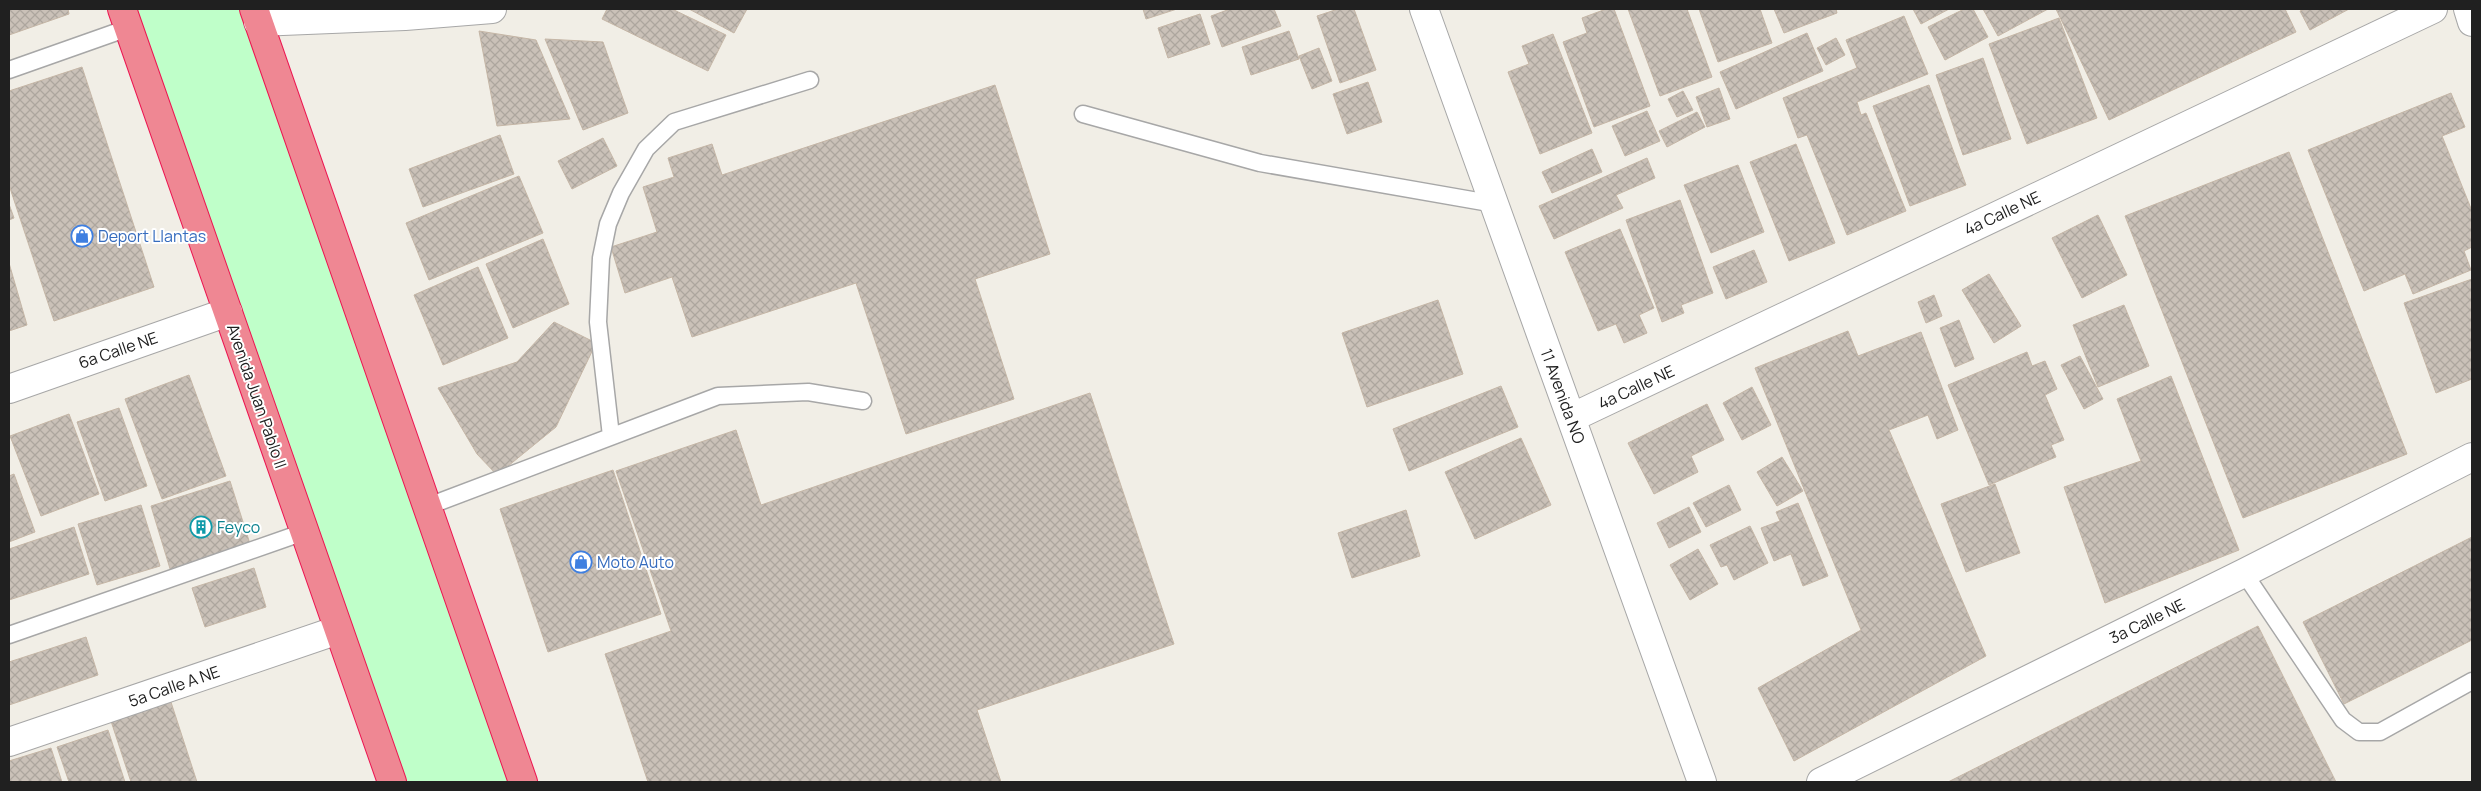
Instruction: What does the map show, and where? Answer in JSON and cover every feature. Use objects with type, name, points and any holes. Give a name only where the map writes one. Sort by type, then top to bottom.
[{"type":"highway","points":[[256,15],[523,782]]},
{"type":"highway","name":"Avenida Juan Pablo II","points":[[125,18],[392,782]]},
{"type":"street","points":[[256,15],[405,16],[489,11],[492,9]]},
{"type":"street","name":"11 Avenida NO","points":[[1424,9],[1702,782]]},
{"type":"street","name":"4a Calle NE","points":[[1571,418],[2433,9]]},
{"type":"street","points":[[2468,9],[2472,22]]},
{"type":"street","name":"6a Calle NE","points":[[9,389],[228,312]]},
{"type":"street","name":"3a Calle NE","points":[[1821,782],[2244,573],[2472,457]]},
{"type":"street","name":"5a Calle A NE","points":[[9,742],[338,630]]},
{"type":"lane","points":[[9,70],[125,18]]},
{"type":"lane","points":[[610,436],[598,322],[601,258],[608,224],[620,194],[646,149],[674,122],[810,80]]},
{"type":"lane","points":[[1083,114],[1260,163],[1495,204]]},
{"type":"lane","points":[[426,506],[718,396],[808,392],[863,401]]},
{"type":"lane","points":[[9,635],[304,532]]},
{"type":"lane","points":[[2244,573],[2343,720],[2359,732],[2380,732],[2472,681]]},
{"type":"green space","points":[[123,9],[252,9],[519,782],[398,782]]},
{"type":"building","points":[[9,9],[68,9],[69,14],[9,35]]},
{"type":"building","points":[[607,9],[672,9],[726,35],[708,71],[602,19]]},
{"type":"building","points":[[689,9],[747,9],[734,33]]},
{"type":"building","points":[[1143,9],[1177,9],[1146,19]]},
{"type":"building","points":[[1230,9],[1274,9],[1281,26],[1222,47],[1211,16]]},
{"type":"building","points":[[1338,9],[1354,9],[1376,70],[1340,83],[1317,16]]},
{"type":"building","points":[[1606,9],[1614,9],[1650,106],[1594,127],[1563,42],[1587,33],[1582,18]]},
{"type":"building","points":[[1628,9],[1687,9],[1712,77],[1660,96]]},
{"type":"building","points":[[1699,9],[1760,9],[1772,43],[1718,62]]},
{"type":"building","points":[[1774,9],[1836,9],[1837,13],[1784,33]]},
{"type":"building","points":[[1913,9],[1949,9],[1921,24]]},
{"type":"building","points":[[1964,9],[1973,9],[1988,37],[1945,60],[1928,27]]},
{"type":"building","points":[[1983,9],[2048,9],[1998,36]]},
{"type":"building","points":[[2056,9],[2285,9],[2296,32],[2109,120]]},
{"type":"building","points":[[2305,9],[2349,9],[2310,30],[2300,11]]},
{"type":"building","points":[[1200,14],[1210,44],[1168,58],[1158,28]]},
{"type":"building","points":[[1904,16],[1928,74],[1857,102],[1861,115],[1866,113],[1906,211],[1847,235],[1807,135],[1798,138],[1783,98],[1857,68],[1846,40]]},
{"type":"building","points":[[2059,18],[2097,118],[2027,144],[1989,44]]},
{"type":"building","points":[[479,31],[536,40],[570,119],[497,126]]},
{"type":"building","points":[[1289,31],[1299,59],[1251,75],[1242,47]]},
{"type":"building","points":[[1807,33],[1823,71],[1736,109],[1720,72]]},
{"type":"building","points":[[1553,34],[1592,133],[1540,154],[1508,72],[1529,64],[1522,46]]},
{"type":"building","points":[[1836,38],[1845,55],[1826,65],[1817,48]]},
{"type":"building","points":[[545,39],[603,42],[628,113],[583,130]]},
{"type":"building","points":[[1319,48],[1332,81],[1312,89],[1299,56]]},
{"type":"building","points":[[1983,58],[2011,139],[1963,155],[1936,75]]},
{"type":"building","name":"Deport Llantas","points":[[82,67],[154,287],[54,321],[9,185],[9,91]]},
{"type":"building","points":[[1368,82],[1382,122],[1347,134],[1333,94]]},
{"type":"building","points":[[995,85],[1050,254],[975,279],[1014,399],[906,434],[856,283],[692,337],[672,277],[625,293],[611,247],[657,232],[643,187],[674,177],[668,158],[712,144],[722,175]]},
{"type":"building","points":[[1929,85],[1966,185],[1910,206],[1873,106]]},
{"type":"building","points":[[1719,88],[1730,119],[1707,127],[1696,97]]},
{"type":"building","points":[[1683,91],[1693,110],[1677,117],[1668,99]]},
{"type":"building","points":[[2451,93],[2465,127],[2442,136],[2472,211],[2472,247],[2464,251],[2471,270],[2413,294],[2405,274],[2364,291],[2308,150]]},
{"type":"building","points":[[1647,111],[1660,141],[1625,156],[1612,126]]},
{"type":"building","points":[[1697,112],[1705,127],[1667,147],[1659,131]]},
{"type":"building","points":[[500,135],[514,174],[423,207],[409,169]]},
{"type":"building","points":[[603,138],[617,166],[572,189],[558,161]]},
{"type":"building","points":[[1796,144],[1835,243],[1789,261],[1750,162]]},
{"type":"building","points":[[1592,149],[1602,172],[1552,193],[1542,172]]},
{"type":"building","points":[[2289,152],[2407,454],[2243,518],[2125,216]]},
{"type":"building","points":[[1647,158],[1655,178],[1616,195],[1623,208],[1554,239],[1539,206]]},
{"type":"building","points":[[1738,165],[1764,232],[1711,253],[1684,185]]},
{"type":"building","points":[[519,176],[543,233],[429,280],[406,223]]},
{"type":"building","points":[[1680,200],[1713,293],[1681,305],[1684,313],[1662,322],[1626,220]]},
{"type":"building","points":[[9,204],[14,218],[9,220]]},
{"type":"building","points":[[2098,215],[2127,275],[2082,298],[2052,238]]},
{"type":"building","points":[[1620,229],[1654,308],[1639,315],[1647,333],[1624,343],[1616,324],[1598,331],[1565,252]]},
{"type":"building","points":[[543,239],[569,304],[513,328],[486,264]]},
{"type":"building","points":[[1754,250],[1767,282],[1726,299],[1713,267]]},
{"type":"building","points":[[9,263],[27,325],[9,331]]},
{"type":"building","points":[[478,267],[508,338],[443,365],[414,295]]},
{"type":"building","points":[[1989,274],[2021,326],[1994,343],[1962,290]]},
{"type":"building","points":[[2472,279],[2472,379],[2436,393],[2404,303]]},
{"type":"building","points":[[1934,295],[1942,316],[1926,323],[1918,302]]},
{"type":"building","points":[[1438,300],[1463,374],[1367,407],[1342,333]]},
{"type":"building","points":[[2124,305],[2149,366],[2098,387],[2073,325]]},
{"type":"building","points":[[1959,320],[1974,359],[1955,367],[1940,328]]},
{"type":"building","points":[[554,322],[596,343],[556,427],[497,475],[477,454],[438,388],[517,362]]},
{"type":"building","points":[[1848,331],[1858,356],[1921,332],[1958,430],[1937,439],[1928,415],[1889,430],[1986,656],[1794,761],[1758,688],[1861,630],[1755,368]]},
{"type":"building","points":[[2027,352],[2032,366],[2045,361],[2057,389],[2045,395],[2064,440],[2051,445],[2056,457],[1989,485],[1948,385]]},
{"type":"building","points":[[2080,356],[2103,399],[2084,409],[2061,365]]},
{"type":"building","points":[[189,375],[226,476],[162,499],[125,399]]},
{"type":"building","points":[[2171,376],[2239,550],[2105,603],[2064,487],[2141,461],[2117,399]]},
{"type":"building","points":[[1501,386],[1518,427],[1409,471],[1393,429]]},
{"type":"building","points":[[1752,387],[1771,425],[1742,440],[1723,403]]},
{"type":"building","points":[[1090,393],[1174,644],[977,710],[1001,782],[648,782],[605,654],[671,631],[616,471],[736,430],[761,505]]},
{"type":"building","points":[[1707,404],[1724,440],[1691,456],[1698,472],[1654,494],[1628,443]]},
{"type":"building","points":[[119,408],[147,486],[105,501],[77,422]]},
{"type":"building","points":[[69,414],[99,494],[41,516],[10,436]]},
{"type":"building","points":[[1521,438],[1551,505],[1475,539],[1445,472]]},
{"type":"building","points":[[1782,457],[1803,491],[1777,506],[1757,472]]},
{"type":"building","name":"Moto Auto","points":[[613,470],[661,614],[548,652],[500,509]]},
{"type":"building","points":[[14,474],[35,532],[9,542],[9,476]]},
{"type":"building","name":"Feyco","points":[[230,481],[251,547],[171,572],[151,506]]},
{"type":"building","points":[[1995,484],[2020,553],[1966,572],[1941,504]]},
{"type":"building","points":[[1729,485],[1741,510],[1706,527],[1693,503]]},
{"type":"building","points":[[1798,503],[1828,576],[1803,586],[1791,554],[1774,561],[1761,528],[1780,521],[1776,512]]},
{"type":"building","points":[[141,505],[160,566],[97,585],[78,524]]},
{"type":"building","points":[[1689,507],[1701,532],[1669,548],[1657,523]]},
{"type":"building","points":[[1406,510],[1420,556],[1352,578],[1338,533]]},
{"type":"building","points":[[1750,526],[1768,563],[1734,580],[1727,565],[1721,567],[1710,545]]},
{"type":"building","points":[[74,527],[89,574],[9,600],[9,549]]},
{"type":"building","points":[[2472,537],[2472,640],[2344,704],[2303,622]]},
{"type":"building","points":[[1698,549],[1718,584],[1690,600],[1670,565]]},
{"type":"building","points":[[254,568],[266,607],[205,627],[192,588]]},
{"type":"building","points":[[2258,626],[2336,782],[1948,782]]},
{"type":"building","points":[[86,637],[98,675],[9,705],[9,662]]},
{"type":"building","points":[[169,696],[197,782],[131,782],[109,715]]},
{"type":"building","points":[[108,730],[125,782],[69,782],[57,747]]},
{"type":"building","points":[[51,748],[62,782],[9,782],[9,761]]},
{"type":"place","name":"Deport Llantas","points":[[82,236]]},
{"type":"place","name":"Feyco","points":[[201,527]]},
{"type":"place","name":"Moto Auto","points":[[581,562]]}]
